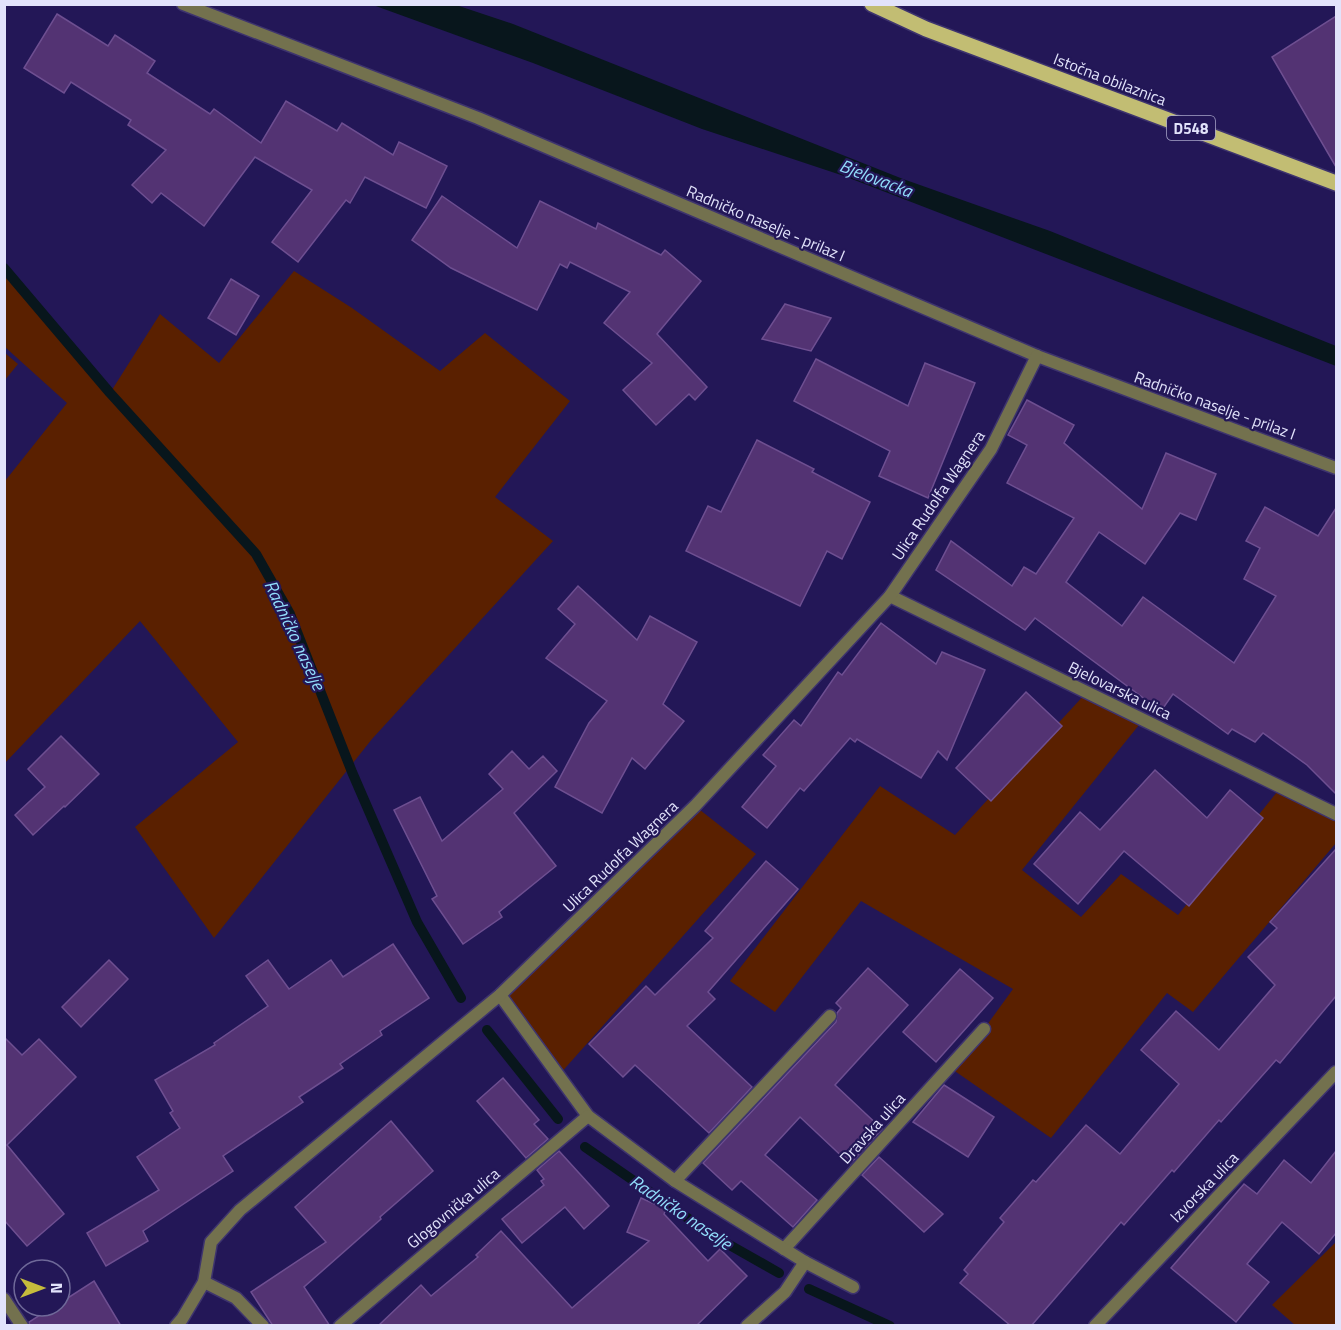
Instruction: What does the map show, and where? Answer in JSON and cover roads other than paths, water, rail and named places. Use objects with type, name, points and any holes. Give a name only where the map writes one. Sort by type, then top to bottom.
[{"type":"main road","name":"Istočna obilaznica","points":[[872,4],[926,29],[1336,183]]},
{"type":"street","name":"Radničko naselje - prilaz I","points":[[183,4],[478,118],[1037,356],[1336,468]]},
{"type":"street","name":"Ulica Rudolfa Wagnera","points":[[176,1326],[204,1282],[211,1242],[240,1210],[500,995],[695,806],[890,596],[992,449],[1037,356]]},
{"type":"street","name":"Bjelovarska ulica","points":[[890,596],[1336,814]]},
{"type":"street","points":[[500,995],[588,1116],[675,1181],[805,1262],[853,1287]]},
{"type":"street","points":[[675,1181],[830,1016]]},
{"type":"street","name":"Dravska ulica","points":[[784,1249],[984,1029]]},
{"type":"street","name":"Izvorska ulica","points":[[1095,1326],[1336,1072]]},
{"type":"street","name":"Glogovnička ulica","points":[[340,1326],[588,1116]]},
{"type":"street","points":[[747,1326],[785,1292],[805,1262]]},
{"type":"street","points":[[204,1282],[236,1298],[263,1326]]},
{"type":"street","points":[[4,1299],[22,1326]]},
{"type":"water","name":"Bjelovacka","points":[[373,5],[456,5],[513,24],[903,179],[1050,231],[1336,346],[1336,366],[844,176],[702,129],[533,63]]},
{"type":"waterway","name":"Radničko naselje","points":[[4,268],[110,393],[256,554],[290,614],[352,772],[417,922],[461,998]]},
{"type":"waterway","name":"Radničko naselje","points":[[487,1030],[558,1119]]},
{"type":"waterway","name":"Radničko naselje","points":[[585,1147],[712,1235],[779,1273]]},
{"type":"waterway","name":"Radničko naselje","points":[[809,1289],[890,1326]]}]
